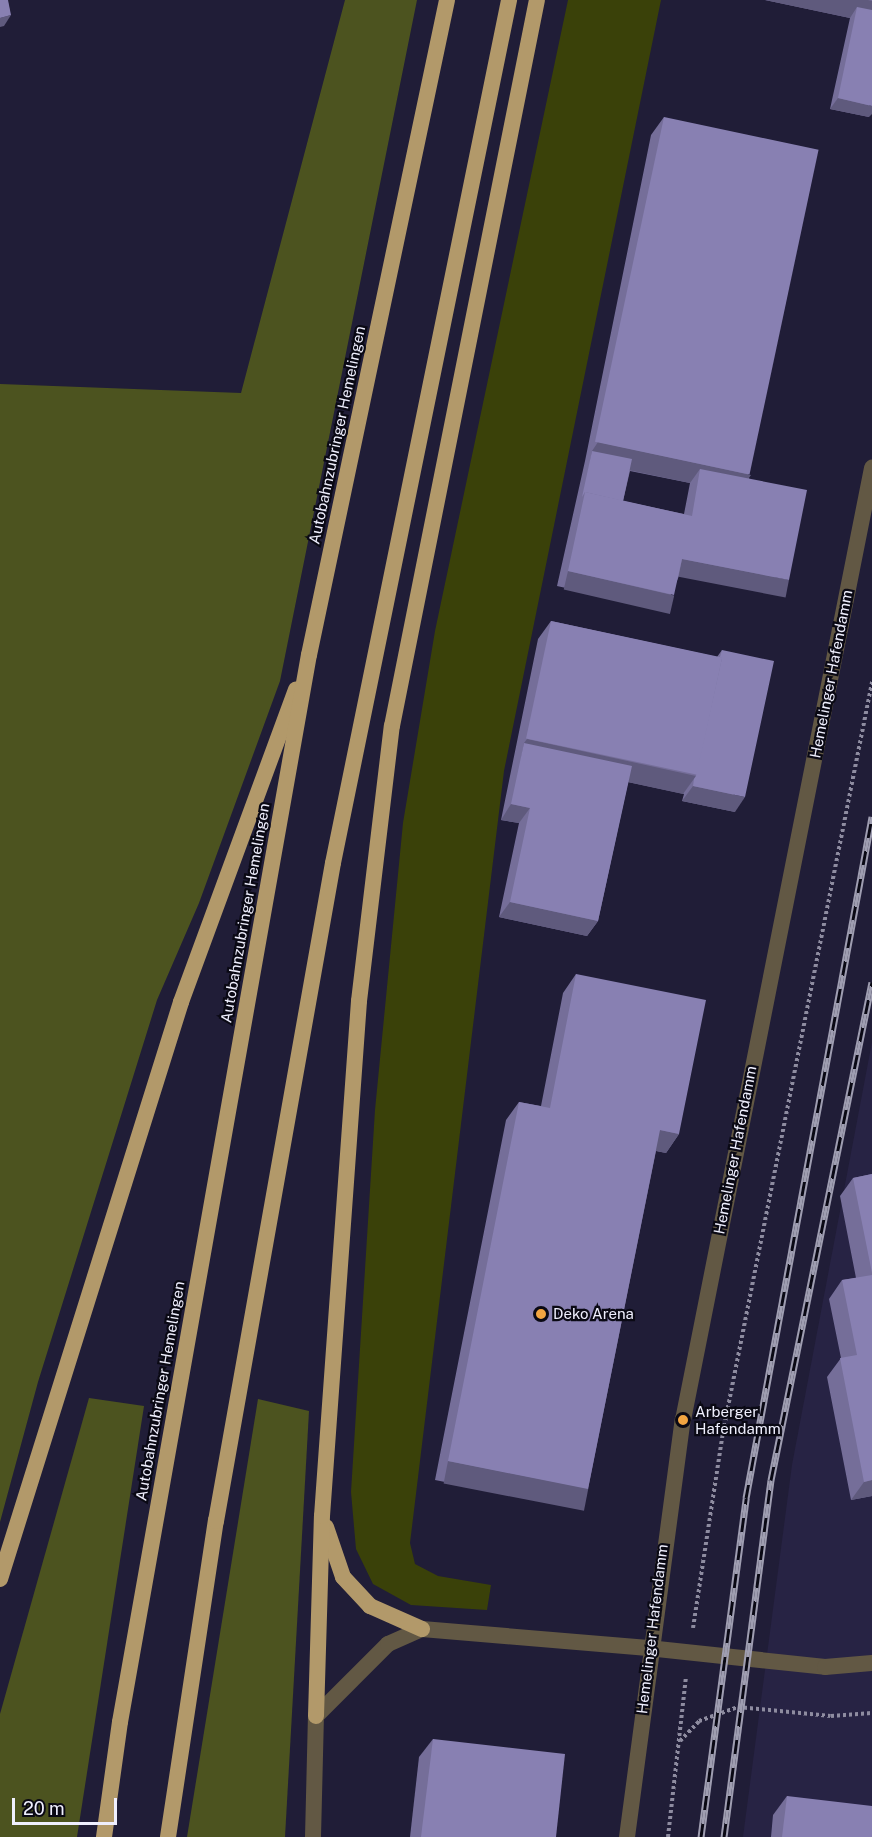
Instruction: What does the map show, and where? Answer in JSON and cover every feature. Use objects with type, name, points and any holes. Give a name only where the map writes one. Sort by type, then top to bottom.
[{"type":"highway","name":"Autobahnzubringer Hemelingen","points":[[104,1837],[120,1722],[309,655],[447,0]]},
{"type":"highway","points":[[168,1837],[216,1521],[333,862],[509,0]]},
{"type":"highway","points":[[316,1716],[322,1516],[359,1001],[392,726],[537,0]]},
{"type":"highway","points":[[0,1579],[181,1002],[248,807],[309,655]]},
{"type":"highway","points":[[322,1516],[343,1577],[370,1606],[422,1629]]},
{"type":"street","name":"Hemelinger Hafendamm","points":[[627,1837],[648,1648],[714,1255],[872,468]]},
{"type":"street","points":[[313,1837],[316,1716],[388,1644],[422,1629],[648,1648],[825,1667],[872,1663]]},
{"type":"path","points":[[668,1837],[689,1652],[723,1432],[872,682]]},
{"type":"path","points":[[679,1742],[699,1721],[738,1707],[831,1716],[872,1713]]},
{"type":"shaded area","points":[[872,1042],[872,1837],[743,1837],[792,1465]]},
{"type":"green space","points":[[345,0],[417,0],[280,681],[199,903],[157,1000],[38,1382],[0,1522],[0,384],[241,393]]},
{"type":"green space","points":[[568,0],[661,0],[504,771],[410,1543],[415,1564],[438,1576],[491,1585],[487,1610],[411,1605],[373,1584],[356,1549],[351,1492],[375,1110],[403,823],[435,631]]},
{"type":"green space","points":[[89,1398],[144,1406],[77,1837],[0,1837],[0,1714]]},
{"type":"green space","points":[[258,1399],[309,1411],[285,1837],[187,1837]]},
{"type":"building","points":[[0,0],[8,0],[11,15],[0,18]]},
{"type":"building","points":[[857,7],[872,10],[872,106],[838,98]]},
{"type":"building","points":[[664,117],[819,150],[750,475],[595,442]]},
{"type":"building","points":[[592,451],[632,459],[623,501],[585,492],[582,497]]},
{"type":"building","points":[[700,469],[807,490],[789,580],[682,559],[674,595],[568,571],[585,492],[692,516]]},
{"type":"building","points":[[551,621],[722,657],[697,775],[526,738]]},
{"type":"building","points":[[722,650],[774,661],[745,797],[693,786]]},
{"type":"building","points":[[524,743],[632,766],[598,921],[510,902],[530,808],[511,804]]},
{"type":"building","name":"Deko Arena","points":[[576,974],[706,1000],[679,1134],[660,1130],[588,1489],[448,1461],[519,1102],[550,1108]]},
{"type":"building","points":[[872,1174],[872,1273],[853,1178]]},
{"type":"building","points":[[872,1275],[872,1480],[864,1482],[840,1358],[857,1355],[842,1280]]},
{"type":"building","points":[[433,1739],[565,1754],[556,1837],[421,1837]]},
{"type":"building","points":[[787,1796],[872,1806],[872,1837],[782,1837]]},
{"type":"railway","points":[[701,1837],[746,1498],[872,817]]},
{"type":"railway","points":[[724,1837],[771,1480],[872,982]]},
{"type":"place","name":"Deko Arena","points":[[541,1314]]},
{"type":"place","name":"Arberger Hafendamm","points":[[683,1420]]}]
